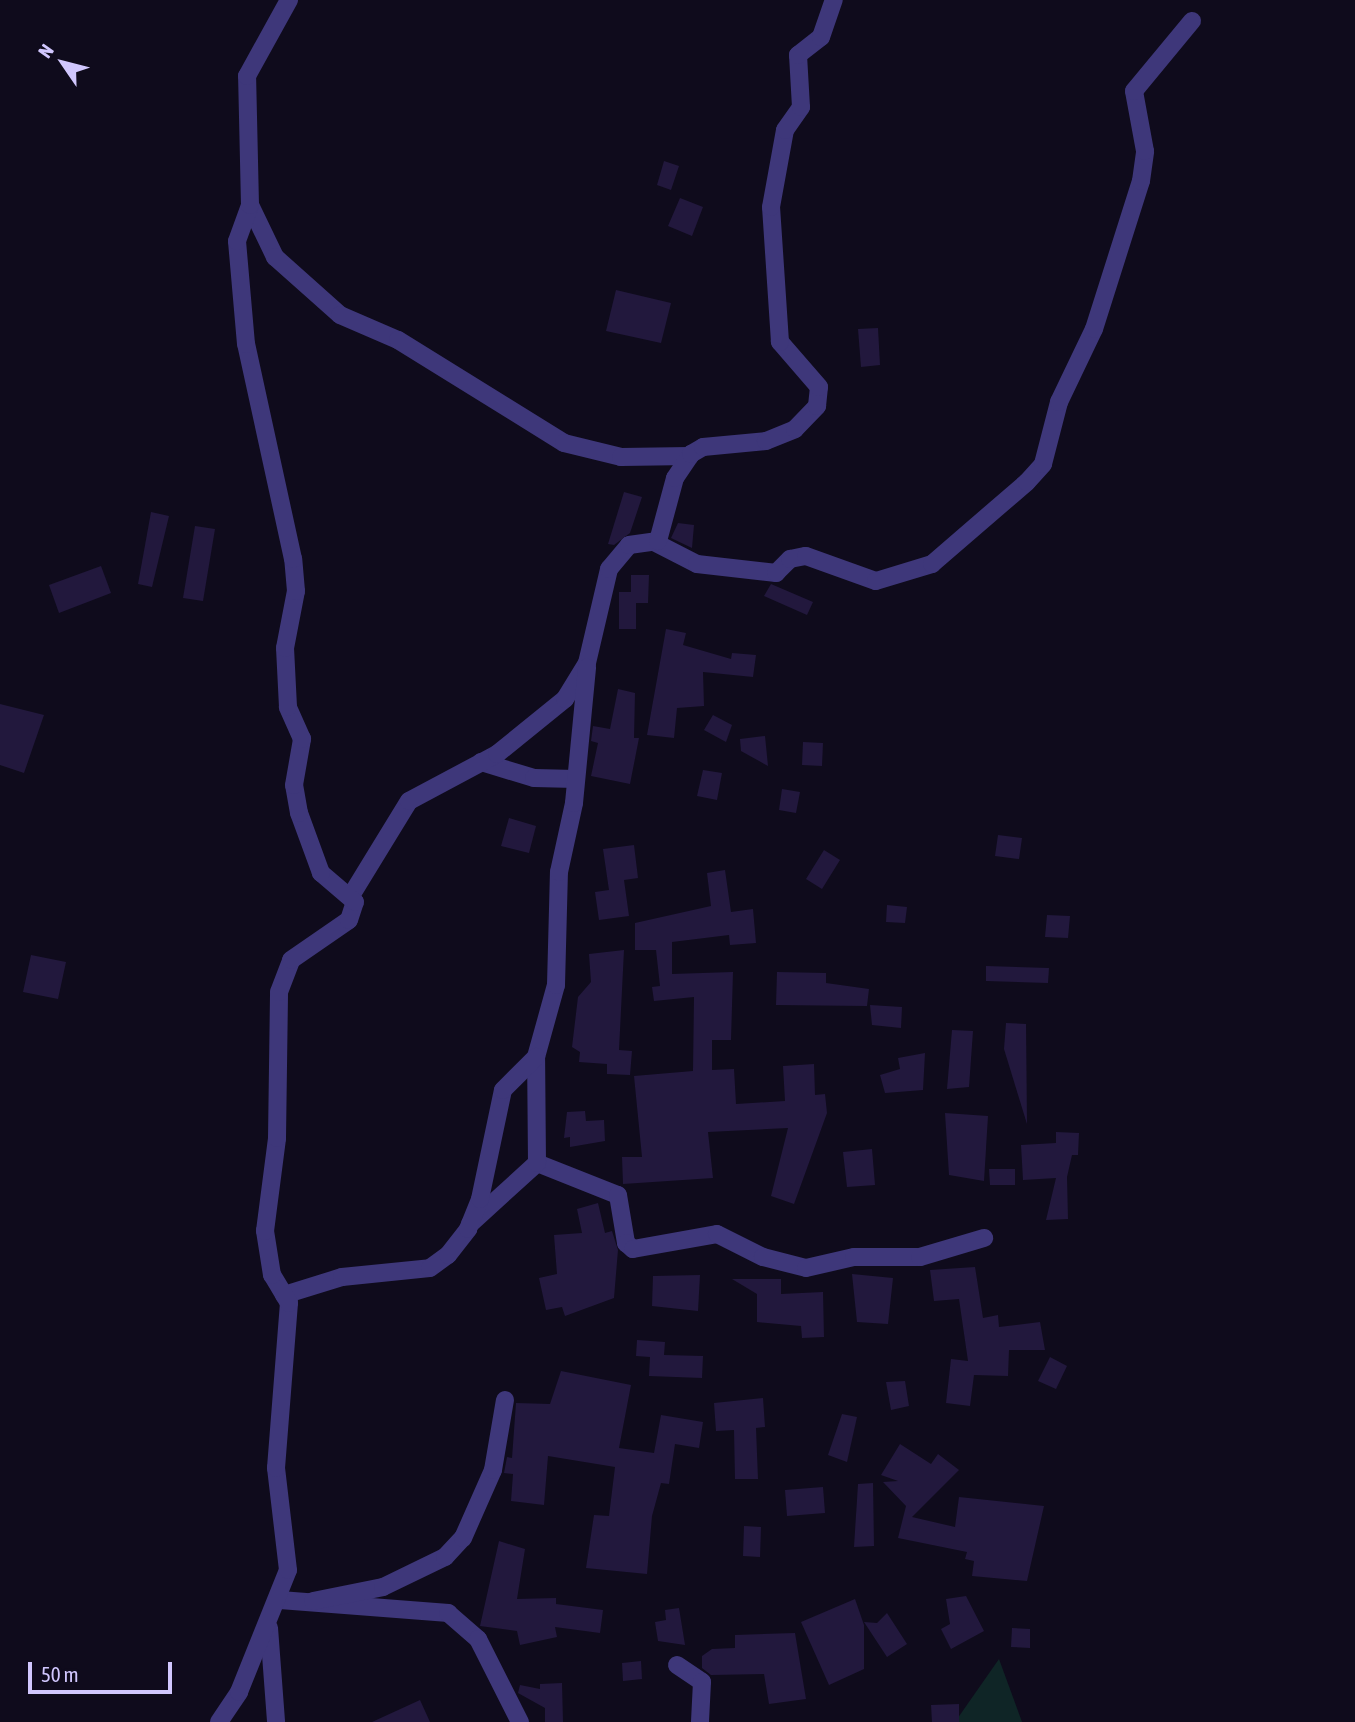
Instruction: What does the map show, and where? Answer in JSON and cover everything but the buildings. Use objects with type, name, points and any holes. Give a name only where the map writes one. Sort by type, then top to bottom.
[{"type":"street","points":[[289,0],[247,76],[250,205],[237,241],[246,344],[296,591],[285,648],[288,707],[303,746],[294,785],[321,873],[352,894]]},
{"type":"street","points":[[656,543],[675,478],[690,456],[703,447],[766,441],[807,419],[821,398],[806,368],[779,342],[771,207],[785,131],[801,107],[798,55],[821,37],[834,0]]},
{"type":"street","points":[[284,1295],[342,1277],[430,1268],[470,1224],[537,1163],[536,1056],[556,985],[559,872],[576,779],[587,663],[609,569],[629,545],[656,543],[697,564],[776,573],[806,556],[876,581],[932,564],[1027,482],[1043,464],[1059,402],[1094,329],[1141,181],[1145,151],[1134,91],[1192,21]]},
{"type":"street","points":[[250,205],[280,263],[340,315],[398,340],[564,443],[621,457],[690,456]]},
{"type":"street","points":[[225,1720],[280,1600],[288,1570],[276,1468],[289,1309],[272,1275],[265,1231],[277,1138],[279,992],[291,960],[349,920],[352,894],[409,801],[481,762],[540,723],[565,699],[587,663]]},
{"type":"street","points":[[481,762],[534,778],[576,779]]},
{"type":"street","points":[[470,1224],[503,1090],[536,1056]]},
{"type":"street","points":[[537,1163],[618,1195],[626,1243],[633,1249],[718,1234],[763,1258],[806,1268],[854,1257],[920,1257],[984,1238]]},
{"type":"street","points":[[313,1601],[383,1587],[454,1548],[478,1514],[494,1470],[505,1400]]},
{"type":"street","points":[[280,1600],[448,1613],[478,1639],[520,1722]]},
{"type":"street","points":[[269,1625],[276,1722]]},
{"type":"street","points":[[677,1665],[702,1682],[700,1722]]},
{"type":"green space","points":[[999,1659],[1022,1722],[955,1722]]}]
